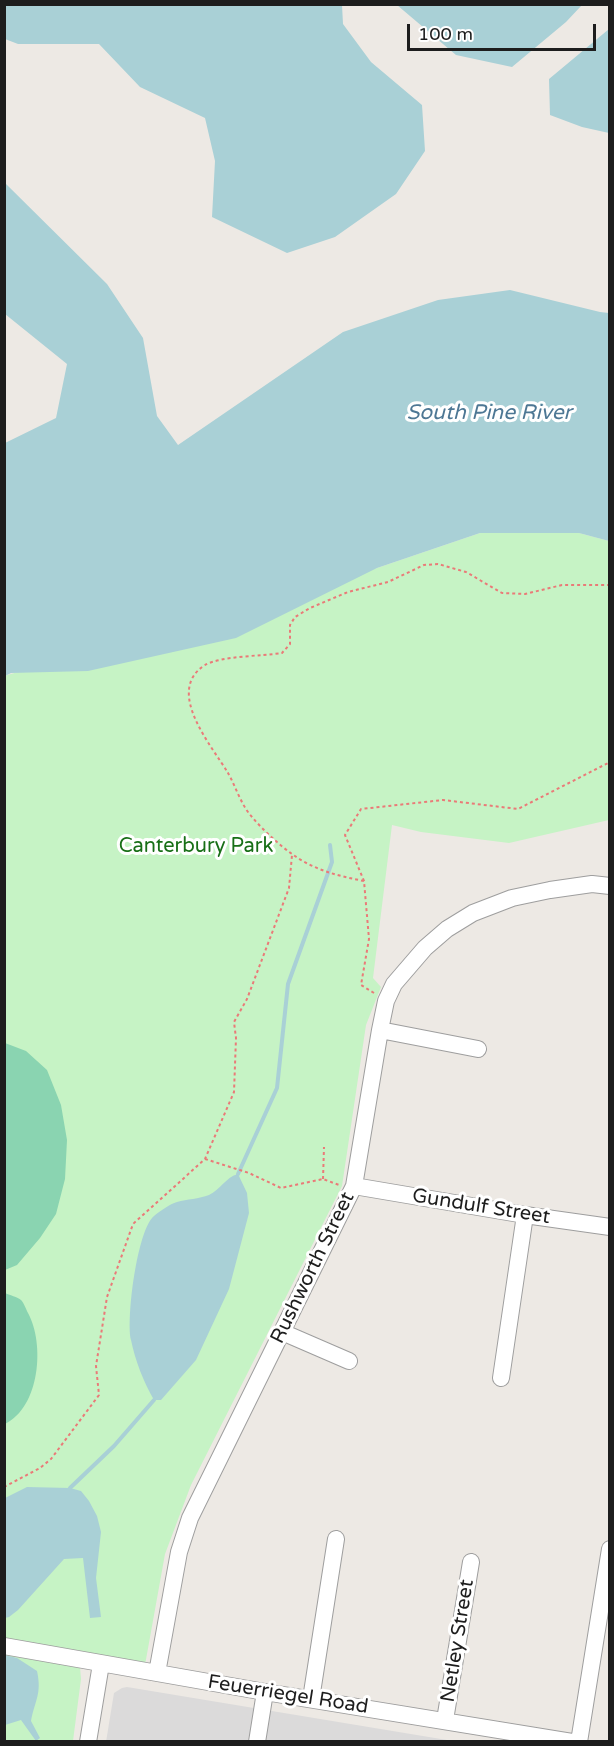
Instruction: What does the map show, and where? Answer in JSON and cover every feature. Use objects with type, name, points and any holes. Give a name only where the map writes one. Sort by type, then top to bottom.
[{"type":"street","name":"Rushworth Street","points":[[157,1673],[179,1552],[190,1518],[282,1332],[347,1186],[386,1001],[394,984],[425,948],[447,929],[473,913],[512,898],[550,890],[592,884],[609,885]]},
{"type":"street","points":[[380,1030],[478,1049]]},
{"type":"street","name":"Gundulf Street","points":[[347,1186],[609,1227]]},
{"type":"street","points":[[501,1377],[525,1215]]},
{"type":"street","points":[[282,1332],[349,1361]]},
{"type":"street","points":[[311,1699],[336,1539]]},
{"type":"street","points":[[579,1742],[609,1549]]},
{"type":"street","name":"Netley Street","points":[[445,1720],[471,1562]]},
{"type":"street","name":"Feuerriegel Road","points":[[4,1646],[265,1692],[572,1742]]},
{"type":"street","points":[[87,1742],[101,1664]]},
{"type":"street","points":[[257,1742],[265,1692]]},
{"type":"path","points":[[364,881],[326,873],[292,854],[250,816],[228,773],[192,715],[189,698],[191,680],[206,665],[227,659],[282,653],[290,644],[290,625],[296,617],[329,599],[388,582],[424,565],[438,564],[466,572],[502,593],[525,594],[562,585],[609,585]]},
{"type":"path","points":[[386,1001],[361,985],[369,939],[364,881],[345,835],[361,809],[443,800],[518,809],[609,762]]},
{"type":"path","points":[[4,1487],[51,1459],[99,1395],[96,1366],[107,1297],[133,1224],[205,1159],[234,1092],[236,1038],[234,1022],[247,999],[289,888],[292,854]]},
{"type":"path","points":[[322,1179],[324,1147]]},
{"type":"path","points":[[205,1159],[249,1173],[281,1188],[322,1179],[347,1186]]},
{"type":"shaded area","points":[[127,1687],[453,1741],[106,1742],[114,1693]]},
{"type":"green space","name":"Canterbury Park","points":[[480,533],[579,533],[609,541],[609,820],[509,843],[421,832],[392,825],[373,978],[381,987],[366,1025],[342,1186],[191,1485],[165,1554],[145,1665],[79,1656],[81,1679],[73,1741],[5,1741],[4,676],[377,568]]},
{"type":"green space","points":[[5,1043],[26,1051],[47,1070],[61,1105],[67,1140],[65,1179],[56,1214],[40,1238],[17,1265],[5,1270]]},
{"type":"green space","points":[[5,1293],[20,1299],[24,1304],[33,1326],[37,1357],[36,1374],[26,1404],[17,1416],[5,1424]]},
{"type":"water","points":[[4,5],[342,5],[343,24],[371,62],[422,105],[425,151],[396,194],[335,237],[287,253],[212,217],[215,161],[205,118],[140,87],[99,44],[18,44],[5,39]]},
{"type":"water","points":[[397,5],[582,5],[566,22],[512,67],[456,55]]},
{"type":"water","points":[[609,29],[609,133],[582,127],[550,115],[549,79]]},
{"type":"water","name":"South Pine River","points":[[5,183],[107,284],[143,338],[157,416],[178,445],[343,332],[438,300],[510,290],[609,313],[609,541],[579,533],[480,533],[377,568],[236,638],[88,671],[11,673],[5,676],[5,443],[56,418],[67,364],[5,314]]},
{"type":"water","points":[[238,1174],[247,1193],[249,1213],[229,1289],[196,1360],[161,1400],[154,1400],[137,1363],[130,1329],[134,1275],[148,1224],[154,1216],[171,1204],[209,1195]]},
{"type":"water","points":[[27,1487],[70,1488],[81,1491],[89,1501],[97,1516],[101,1532],[96,1578],[101,1617],[90,1618],[83,1558],[64,1559],[18,1610],[5,1618],[5,1498]]},
{"type":"water","points":[[5,1655],[17,1658],[37,1671],[38,1691],[31,1721],[40,1738],[36,1741],[21,1720],[5,1725]]},
{"type":"waterway","points":[[238,1174],[277,1088],[288,984],[332,862],[330,845]]},
{"type":"waterway","points":[[70,1488],[114,1446],[154,1400]]}]
